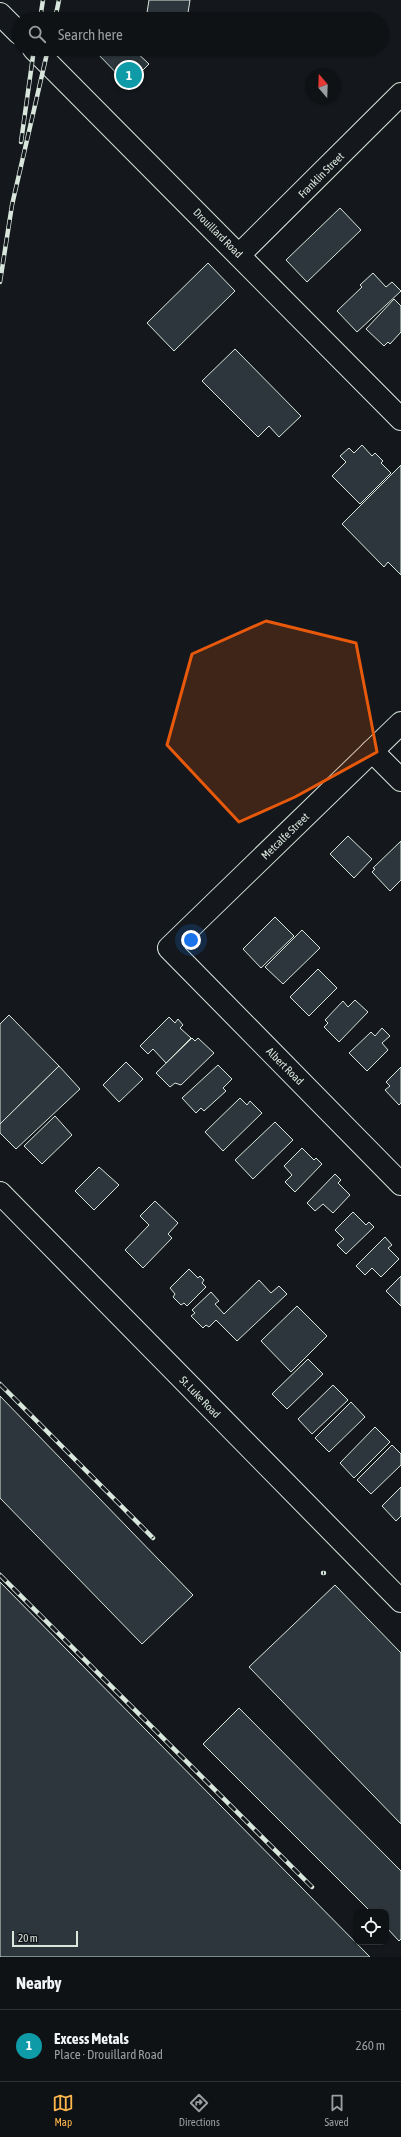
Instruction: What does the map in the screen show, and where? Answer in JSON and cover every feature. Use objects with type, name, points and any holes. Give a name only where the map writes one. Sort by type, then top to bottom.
[{"type":"street","points":[[0,14],[12,26]]},
{"type":"street","name":"Drouillard Road","points":[[41,56],[401,419]]},
{"type":"street","name":"Franklin Street","points":[[239,255],[401,94]]},
{"type":"street","name":"Metcalfe Street","points":[[169,948],[401,723]]},
{"type":"street","points":[[372,751],[401,780]]},
{"type":"street","name":"Albert Road","points":[[169,948],[401,1184]]},
{"type":"street","name":"St. Luke Road","points":[[0,1193],[401,1601]]},
{"type":"highlighted area","points":[[266,621],[356,643],[377,752],[295,797],[239,822],[167,745],[192,654]]},
{"type":"building","points":[[149,0],[190,0],[188,12],[147,12]]},
{"type":"building","points":[[100,56],[140,56],[149,64],[128,85]]},
{"type":"building","points":[[340,208],[361,230],[307,282],[286,260]]},
{"type":"building","points":[[208,263],[235,291],[174,351],[147,323]]},
{"type":"building","points":[[373,273],[386,287],[392,282],[401,291],[357,332],[337,311],[362,287],[360,285]]},
{"type":"building","points":[[394,299],[401,306],[401,332],[390,344],[388,342],[384,346],[366,329]]},
{"type":"building","points":[[235,349],[301,416],[279,437],[269,426],[258,437],[202,381]]},
{"type":"building","points":[[362,445],[372,456],[375,453],[383,461],[381,463],[391,473],[360,504],[332,476],[346,462],[340,456],[349,448],[354,453]]},
{"type":"building","points":[[401,465],[401,575],[388,562],[384,567],[342,524]]},
{"type":"building","points":[[348,836],[372,859],[354,878],[330,854]]},
{"type":"building","points":[[401,841],[401,880],[390,891],[372,872],[375,869],[373,868]]},
{"type":"building","points":[[275,917],[294,936],[261,968],[243,949]]},
{"type":"building","points":[[302,930],[320,948],[283,984],[265,967]]},
{"type":"building","points":[[318,969],[337,988],[309,1016],[290,997]]},
{"type":"building","points":[[355,1000],[368,1012],[339,1042],[324,1027],[328,1023],[325,1020],[343,1001],[348,1007]]},
{"type":"building","points":[[9,1015],[59,1066],[0,1124],[0,1024]]},
{"type":"building","points":[[169,1017],[175,1023],[178,1019],[183,1025],[180,1028],[191,1038],[166,1063],[153,1049],[148,1054],[140,1046]]},
{"type":"building","points":[[382,1028],[390,1036],[382,1043],[388,1050],[367,1071],[349,1053],[371,1032],[375,1036]]},
{"type":"building","points":[[192,1038],[195,1041],[198,1038],[214,1053],[181,1085],[175,1083],[170,1087],[156,1073]]},
{"type":"building","points":[[126,1062],[143,1079],[119,1102],[103,1085]]},
{"type":"building","points":[[218,1065],[232,1079],[223,1088],[226,1091],[204,1111],[201,1108],[196,1113],[182,1098]]},
{"type":"building","points":[[59,1066],[80,1089],[16,1149],[0,1133],[0,1124]]},
{"type":"building","points":[[401,1067],[401,1103],[399,1105],[385,1090],[390,1086],[386,1082]]},
{"type":"building","points":[[240,1098],[247,1105],[250,1101],[262,1113],[223,1151],[205,1132]]},
{"type":"building","points":[[55,1116],[72,1135],[42,1164],[24,1146]]},
{"type":"building","points":[[275,1122],[293,1140],[253,1179],[235,1160]]},
{"type":"building","points":[[302,1148],[314,1160],[316,1158],[322,1164],[295,1192],[285,1182],[292,1175],[284,1166]]},
{"type":"building","points":[[99,1167],[119,1185],[94,1210],[75,1191]]},
{"type":"building","points":[[335,1174],[341,1180],[338,1183],[350,1195],[333,1213],[323,1204],[315,1211],[307,1203]]},
{"type":"building","points":[[155,1201],[178,1223],[168,1234],[172,1238],[143,1268],[125,1250],[149,1225],[140,1216]]},
{"type":"building","points":[[353,1212],[366,1225],[369,1222],[374,1227],[346,1254],[337,1245],[344,1239],[335,1230]]},
{"type":"building","points":[[385,1237],[392,1245],[388,1248],[399,1259],[381,1277],[372,1268],[365,1275],[356,1266]]},
{"type":"building","points":[[189,1269],[198,1278],[200,1276],[204,1280],[202,1283],[206,1287],[187,1306],[184,1303],[181,1305],[173,1297],[175,1294],[170,1288]]},
{"type":"building","points":[[401,1276],[401,1306],[386,1291]]},
{"type":"building","points":[[259,1280],[271,1293],[279,1286],[287,1294],[237,1341],[216,1320],[209,1327],[206,1325],[203,1328],[191,1316],[195,1313],[192,1310],[211,1292],[219,1301],[215,1304],[224,1314]]},
{"type":"building","points":[[297,1306],[327,1336],[291,1372],[261,1341]]},
{"type":"building","points":[[308,1359],[323,1374],[287,1409],[272,1394]]},
{"type":"building","points":[[333,1385],[348,1400],[312,1434],[298,1419]]},
{"type":"building","points":[[0,1396],[193,1595],[142,1644],[0,1498]]},
{"type":"building","points":[[351,1402],[365,1417],[329,1452],[315,1438]]},
{"type":"building","points":[[375,1427],[390,1442],[354,1478],[340,1463]]},
{"type":"building","points":[[392,1445],[401,1454],[401,1465],[371,1494],[357,1480]]},
{"type":"building","points":[[401,1487],[401,1516],[396,1521],[382,1506]]},
{"type":"building","points":[[0,1582],[353,1940],[353,1945],[358,1945],[370,1957],[0,1957]]},
{"type":"building","points":[[335,1585],[401,1653],[401,1824],[249,1667]]},
{"type":"building","points":[[239,1708],[401,1871],[401,1939],[399,1941],[389,1930],[389,1909],[368,1909],[203,1744]]},
{"type":"railway","points":[[41,12],[43,0]]},
{"type":"railway","points":[[56,12],[59,0]]},
{"type":"railway","points":[[21,142],[33,56]]},
{"type":"railway","points":[[0,282],[12,205],[46,56]]},
{"type":"railway","points":[[0,1384],[153,1538]]},
{"type":"railway","points":[[0,1575],[312,1887]]},
{"type":"place","name":"Excess Metals","points":[[129,75]]}]
